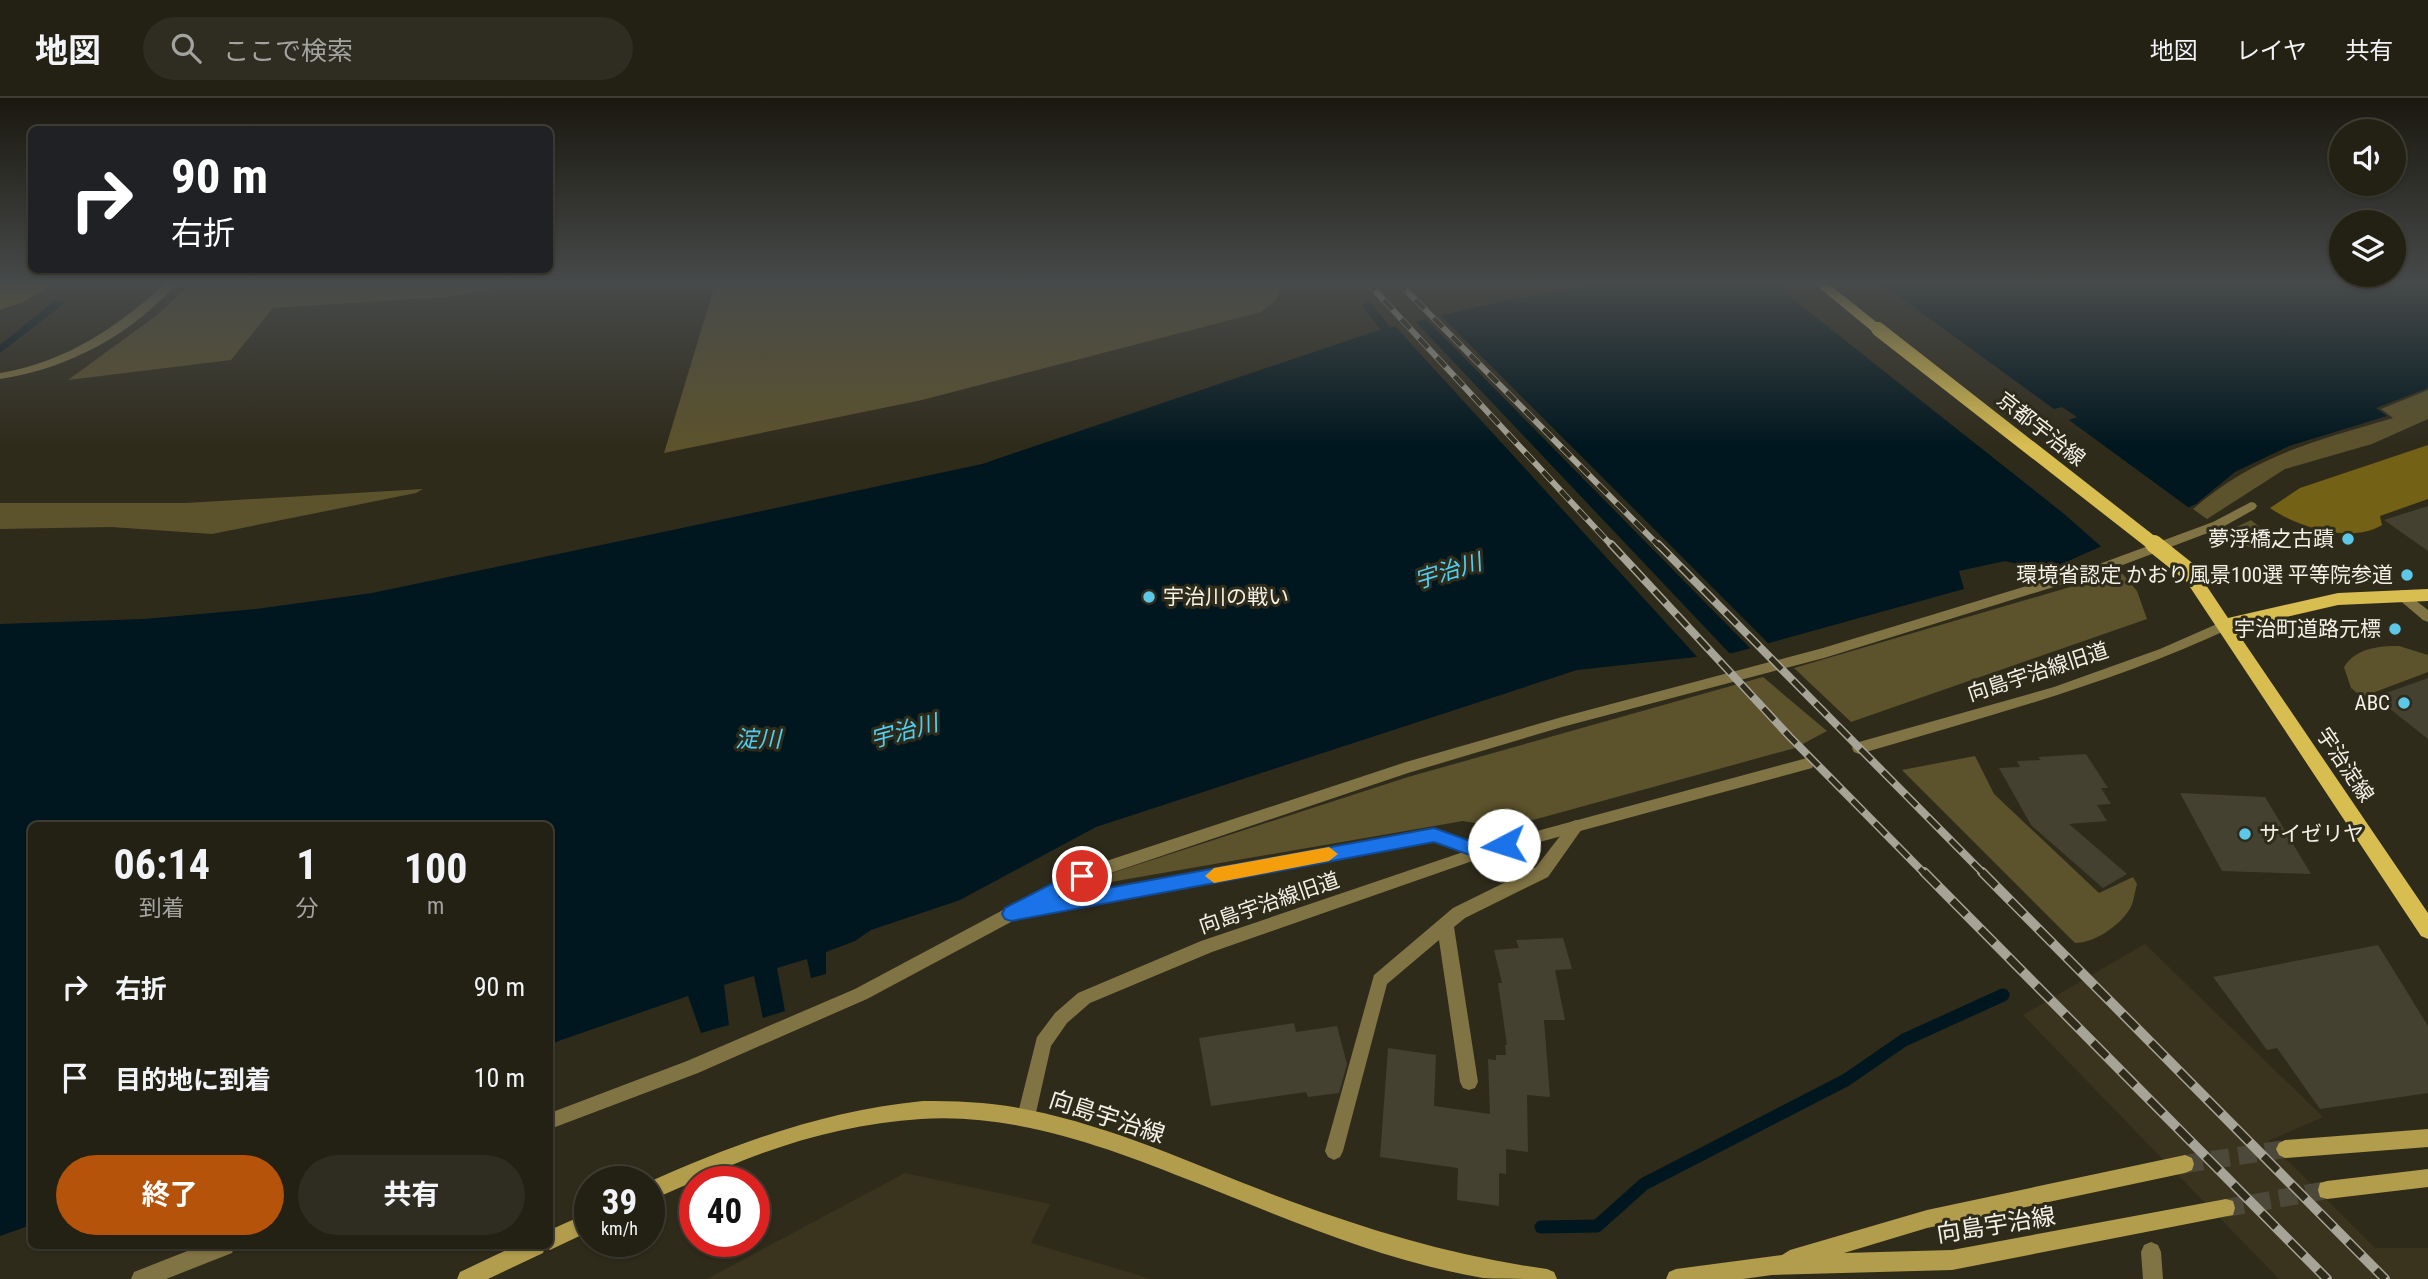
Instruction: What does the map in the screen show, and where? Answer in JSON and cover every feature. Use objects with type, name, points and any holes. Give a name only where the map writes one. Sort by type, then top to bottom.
[{"type":"main road","name":"京都宇治線","points":[[1888,336],[2188,571],[2226,625]]},
{"type":"main road","points":[[2226,625],[2305,604],[2428,595]]},
{"type":"main road","name":"宇治淀線","points":[[2226,625],[2428,930]]},
{"type":"main road","name":"向島宇治線","points":[[665,1184],[715,1161],[838,1121],[902,1111],[951,1110],[1026,1117],[1093,1134],[1320,1222],[1412,1252],[1500,1274],[1546,1279]]},
{"type":"main road","points":[[2285,1149],[2428,1138]]},
{"type":"main road","name":"向島宇治線","points":[[1772,1265],[1927,1219],[2185,1164]]},
{"type":"main road","points":[[2327,1190],[2428,1178]]},
{"type":"main road","name":"向島宇治線","points":[[1676,1279],[1772,1265],[1952,1260],[2226,1208]]},
{"type":"main road","points":[[553,1239],[574,1229]]},
{"type":"main road","points":[[467,1279],[531,1249]]},
{"type":"street","points":[[0,376],[45,368],[71,357],[102,336]]},
{"type":"street","points":[[553,1120],[692,1067],[861,994],[1082,876],[1406,768],[1575,718],[1824,653],[2107,566],[2224,522],[2251,506]]},
{"type":"street","points":[[2402,595],[2428,617]]},
{"type":"street","name":"向島宇治線旧道","points":[[1859,748],[2057,691],[2165,653],[2226,625]]},
{"type":"street","name":"向島宇治線旧道","points":[[1026,1117],[1043,1043],[1061,1018],[1084,998],[1207,946],[1481,852],[1807,764]]},
{"type":"street","points":[[1334,1151],[1380,979],[1459,913],[1542,872],[1576,826]]},
{"type":"street","points":[[1011,914],[1434,835],[1481,852]]},
{"type":"street","points":[[1445,924],[1469,1082]]},
{"type":"street","points":[[141,1279],[217,1249]]},
{"type":"street","points":[[2151,1252],[2153,1279]]},
{"type":"shaded area","points":[[128,336],[250,336],[231,360],[68,380]]},
{"type":"shaded area","points":[[699,336],[1168,336],[922,400],[664,453]]},
{"type":"shaded area","points":[[2428,390],[2428,419],[2372,444],[2285,469],[2207,519],[2193,509],[2239,475],[2287,452],[2393,418],[2381,409]]},
{"type":"shaded area","points":[[2428,445],[2428,499],[2380,516],[2382,525],[2370,531],[2325,531],[2309,527],[2270,508],[2300,488]]},
{"type":"shaded area","points":[[423,489],[416,493],[212,534],[111,527],[0,529],[0,503],[186,503]]},
{"type":"shaded area","points":[[2251,520],[2273,538],[2252,548],[2239,543],[2226,532]]},
{"type":"shaded area","points":[[2121,572],[2137,591],[2147,619],[1851,722],[1794,668]]},
{"type":"shaded area","points":[[2399,646],[2428,655],[2428,672],[2362,697],[2351,688],[2344,667],[2349,661],[2368,649]]},
{"type":"shaded area","points":[[1763,677],[1827,731],[1795,748],[1504,828],[1463,821],[1099,884],[1096,882],[1109,874],[1408,777]]},
{"type":"shaded area","points":[[1975,756],[1994,794],[2099,893],[2133,877],[2137,884],[2132,904],[2127,914],[2114,926],[2091,940],[2075,943],[1902,770]]},
{"type":"shaded area","points":[[2145,944],[2323,1117],[2268,1141],[2375,1248],[2428,1248],[2428,1279],[2279,1279],[2023,1015]]},
{"type":"shaded area","points":[[905,1173],[1050,1204],[1031,1243],[1151,1279],[707,1279],[748,1257],[770,1257],[770,1245]]},
{"type":"water","points":[[11,336],[22,336],[0,353],[0,345]]},
{"type":"water","name":"淀川","points":[[1361,336],[2428,336],[2428,388],[2376,408],[2387,416],[2289,446],[2235,472],[2196,504],[2046,571],[2005,561],[1959,571],[1964,589],[1733,653],[1577,670],[1096,827],[960,900],[871,930],[855,941],[826,952],[826,974],[811,978],[807,959],[777,968],[785,1011],[763,1018],[754,976],[724,985],[729,1025],[701,1033],[688,996],[553,1043],[553,822],[28,822],[28,1226],[0,1236],[0,624],[144,619],[256,609],[372,593],[982,464]]},
{"type":"pier","points":[[1404,336],[1429,336],[1732,656],[1700,660]]},
{"type":"pier","points":[[1443,336],[1461,336],[1771,646],[1753,651]]},
{"type":"pier","points":[[1840,336],[1954,336],[2054,409],[2062,407],[2077,417],[2069,420],[2192,510],[2104,549],[2063,513]]},
{"type":"building","points":[[2428,506],[2428,551],[2384,520]]},
{"type":"building","points":[[2428,678],[2428,739],[2375,697]]},
{"type":"building","points":[[2086,754],[2108,788],[2101,788],[2111,804],[2097,805],[2107,821],[2069,824],[2127,874],[2103,888],[2031,825],[1999,768],[2020,767],[2017,761],[2041,760],[2038,757]]},
{"type":"building","name":"サイゼリヤ","points":[[2180,793],[2265,797],[2311,874],[2222,871]]},
{"type":"building","points":[[1563,938],[1572,969],[1555,970],[1565,1020],[1544,1020],[1550,1097],[1527,1095],[1528,1152],[1506,1149],[1506,1174],[1499,1173],[1499,1206],[1457,1200],[1458,1168],[1380,1157],[1388,1048],[1436,1055],[1434,1106],[1490,1114],[1488,1059],[1496,1060],[1496,1055],[1506,1055],[1507,1045],[1498,983],[1502,983],[1494,950],[1519,948],[1516,940]]},
{"type":"building","points":[[2378,945],[2428,1026],[2428,1093],[2320,1109],[2277,1048],[2267,1050],[2213,977]]},
{"type":"building","points":[[1294,1023],[1296,1032],[1337,1026],[1347,1064],[1339,1093],[1308,1097],[1306,1092],[1211,1106],[1199,1038]]},
{"type":"waterway","points":[[1391,336],[1394,340]]},
{"type":"waterway","points":[[1541,1227],[1597,1226],[1644,1184],[1846,1080],[1904,1040],[2003,995]]},
{"type":"tunnel","points":[[2185,1164],[2285,1149]]},
{"type":"tunnel","points":[[2226,1208],[2327,1190]]},
{"type":"railway","points":[[1417,336],[1612,546]]},
{"type":"railway","points":[[1451,336],[1659,546]]},
{"type":"railway","points":[[1611,544],[1790,737],[1925,874]]},
{"type":"railway","points":[[1658,544],[1984,874]]},
{"type":"railway","points":[[1924,872],[2327,1279]]},
{"type":"railway","points":[[1982,872],[2385,1279]]},
{"type":"slow traffic","points":[[1214,876],[1329,854]]},
{"type":"place","name":"夢浮橋之古蹟","points":[[2348,539]]},
{"type":"place","name":"環境省認定 かおり風景100選 平等院参道","points":[[2407,575]]},
{"type":"place","name":"宇治川の戦い","points":[[1149,597]]},
{"type":"place","name":"宇治町道路元標","points":[[2395,629]]},
{"type":"place","name":"ABC","points":[[2404,703]]},
{"type":"place","name":"サイゼリヤ","points":[[2245,834]]},
{"type":"route","points":[[1082,876],[1011,914],[1434,835],[1481,852],[1504,845]]},
{"type":"water label","name":"宇治川","points":[[1448,571]]},
{"type":"water label","name":"宇治川","points":[[904,731]]}]
